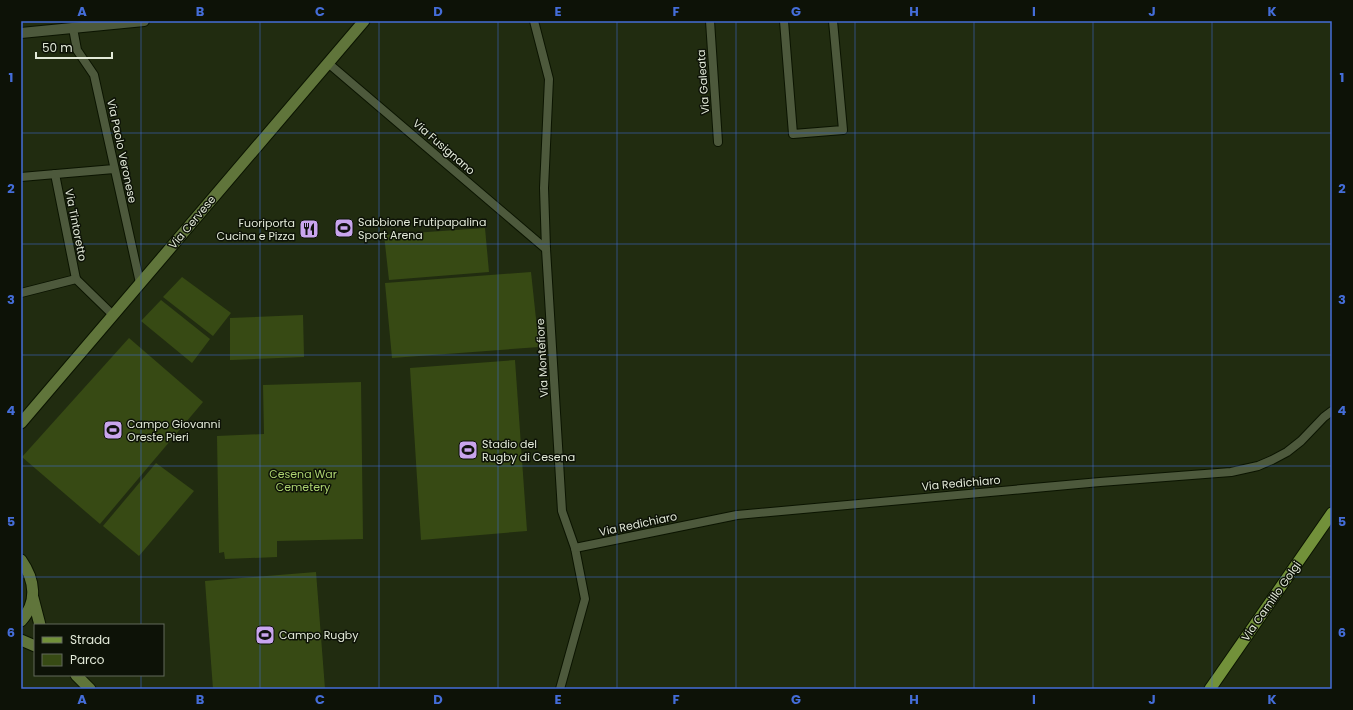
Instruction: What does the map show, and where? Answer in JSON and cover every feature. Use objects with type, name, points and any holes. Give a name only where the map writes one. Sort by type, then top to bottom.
[{"type":"main road","name":"Via Cervese","points":[[21,423],[364,21]]},
{"type":"main road","name":"Via Camillo Golgi","points":[[1210,689],[1332,512]]},
{"type":"main road","points":[[21,560],[27,568],[31,578],[33,598],[40,624]]},
{"type":"main road","points":[[21,621],[28,613],[33,598]]},
{"type":"main road","points":[[21,640],[34,646]]},
{"type":"main road","points":[[77,676],[90,689]]},
{"type":"street","points":[[21,33],[144,21]]},
{"type":"street","name":"Via Montefiore","points":[[534,21],[549,79],[544,188],[546,249],[562,511],[575,548],[585,599],[560,689]]},
{"type":"street","name":"Via Galeata","points":[[710,21],[718,142]]},
{"type":"street","points":[[784,21],[793,134],[843,130],[833,21]]},
{"type":"street","name":"Via Paolo Veronese","points":[[73,28],[78,50],[94,75],[140,283]]},
{"type":"street","name":"Via Fusignano","points":[[328,63],[546,249]]},
{"type":"street","points":[[21,177],[114,169]]},
{"type":"street","name":"Via Tintoretto","points":[[55,174],[76,279]]},
{"type":"street","points":[[21,293],[76,279],[113,315]]},
{"type":"street","name":"Via Redichiaro","points":[[575,548],[737,514],[1231,472],[1258,466],[1287,452],[1301,441],[1324,417],[1332,411]]},
{"type":"green space","points":[[485,228],[489,272],[389,280],[384,235]]},
{"type":"green space","points":[[531,272],[539,347],[392,358],[385,283]]},
{"type":"green space","points":[[182,277],[231,313],[213,336],[163,297]]},
{"type":"green space","points":[[161,300],[210,339],[192,363],[141,321]]},
{"type":"green space","points":[[303,315],[304,357],[230,360],[230,318]]},
{"type":"green space","name":"Campo Giovanni Oreste Pieri","points":[[129,338],[203,402],[100,524],[22,457]]},
{"type":"green space","name":"Stadio del Rugby di Cesena","points":[[515,360],[527,531],[421,540],[410,368]]},
{"type":"green space","name":"Cesena War Cemetery","points":[[361,382],[363,539],[277,541],[277,557],[225,559],[224,552],[219,553],[217,436],[264,434],[263,385]]},
{"type":"green space","points":[[156,463],[194,491],[139,556],[103,526]]},
{"type":"green space","name":"Campo Rugby","points":[[316,572],[325,689],[213,689],[205,581]]},
{"type":"place","name":"Sabbione Frutipapalina Sport Arena","points":[[344,228]]},
{"type":"place","name":"Fuoriporta Cucina e Pizza","points":[[309,229]]},
{"type":"place","name":"Campo Giovanni Oreste Pieri","points":[[113,430]]},
{"type":"place","name":"Stadio del Rugby di Cesena","points":[[468,450]]},
{"type":"place","name":"Campo Rugby","points":[[265,635]]}]
